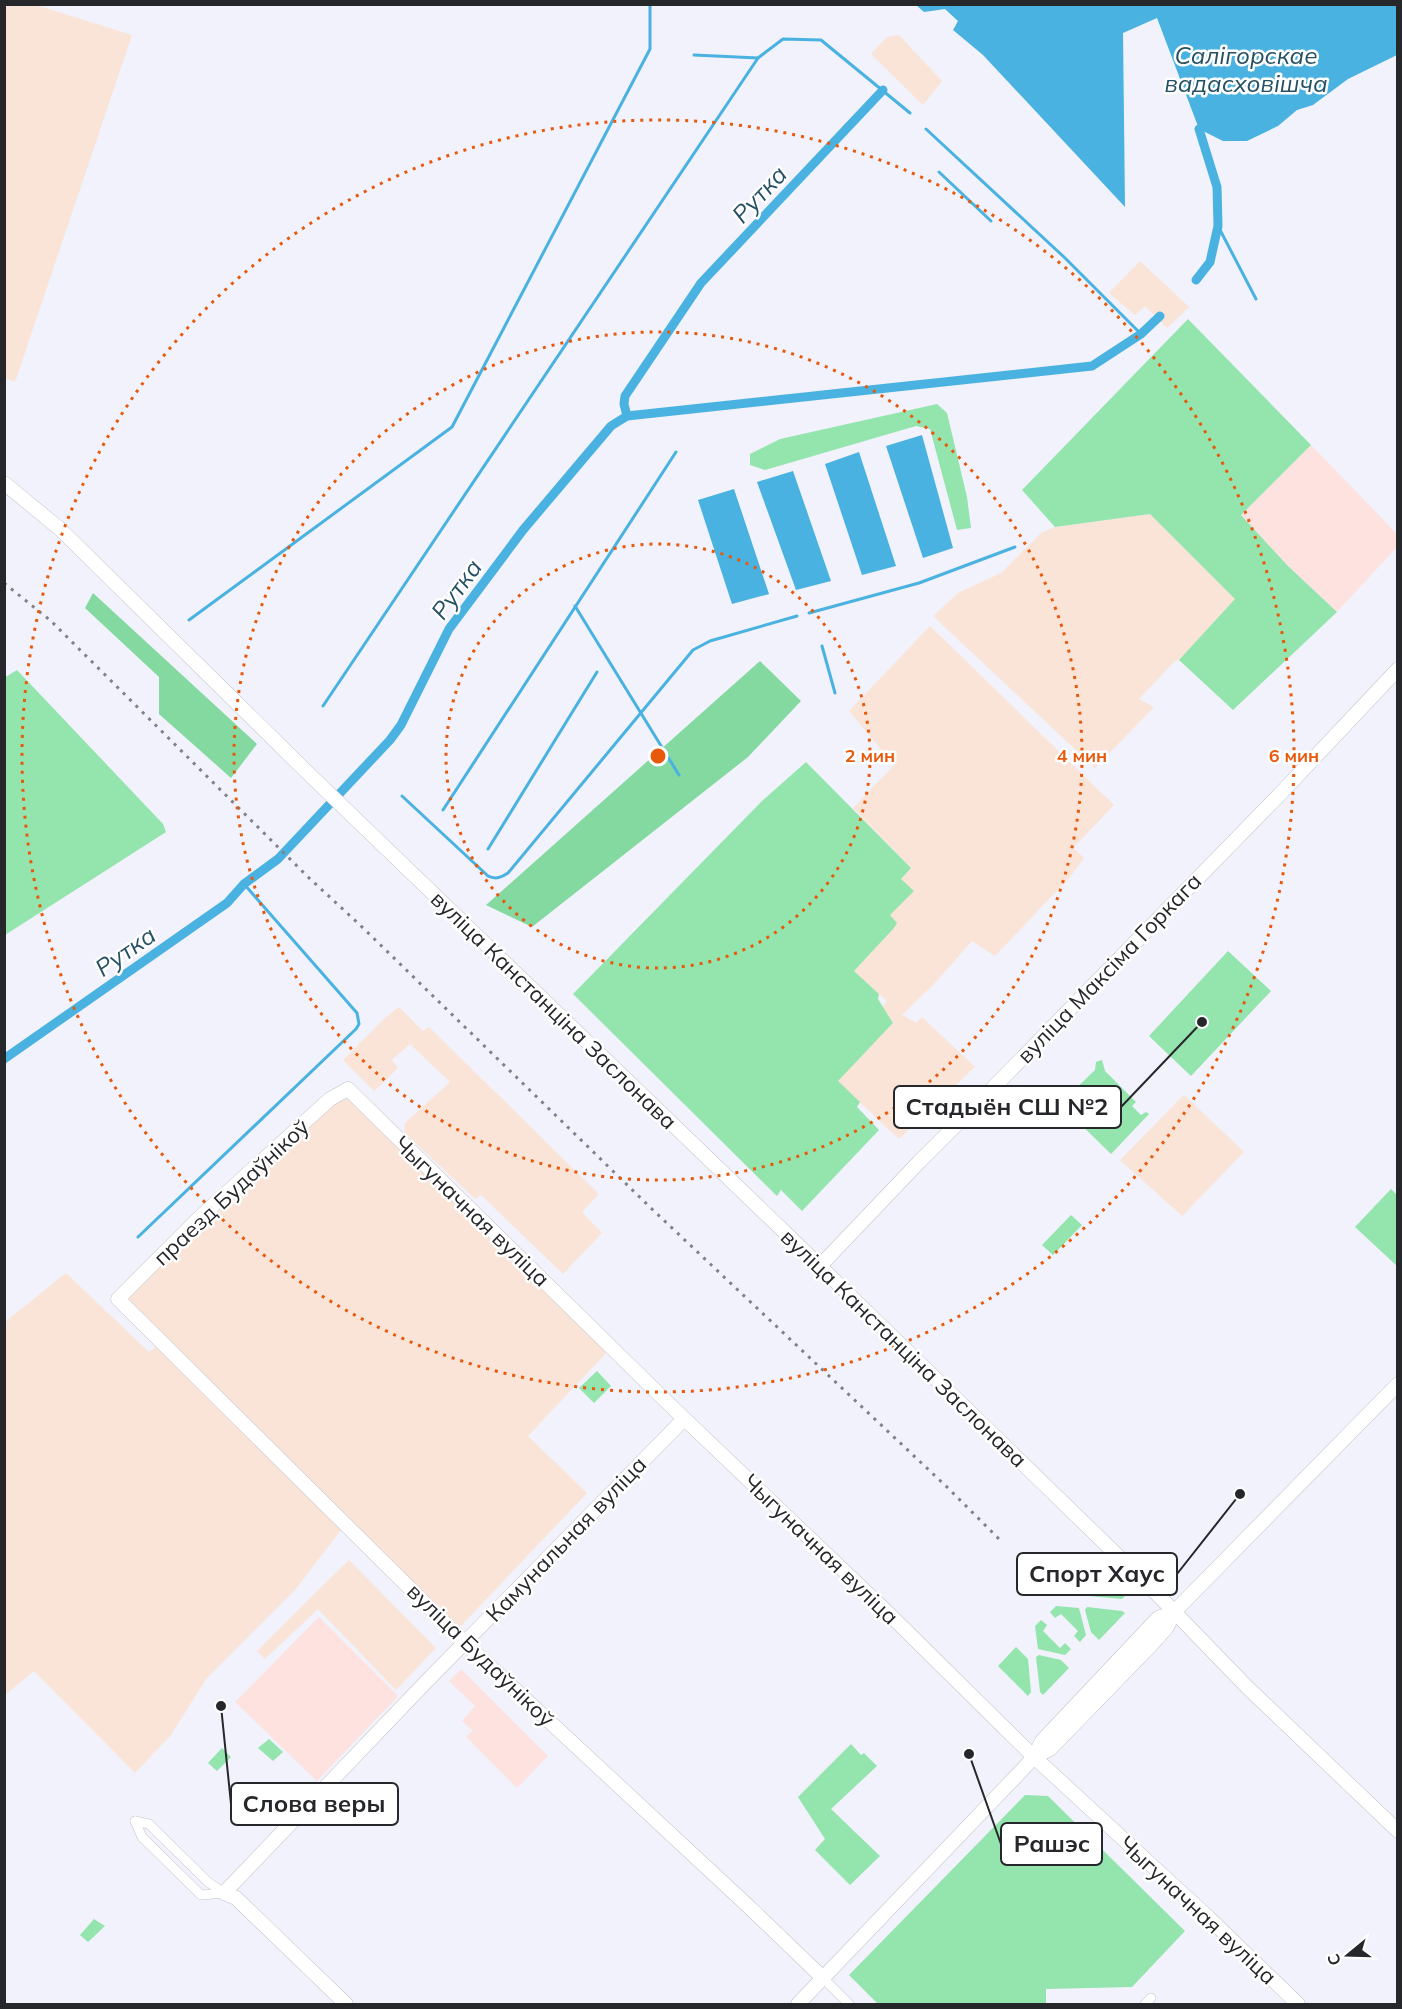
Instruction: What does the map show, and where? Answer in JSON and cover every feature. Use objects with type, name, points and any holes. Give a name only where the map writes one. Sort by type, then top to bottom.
[{"type":"main road","name":"вуліца Канстанціна Заслонава","points":[[4,483],[60,529],[354,819],[819,1267],[1398,1831]]},
{"type":"main road","name":"вуліца Максіма Горкага","points":[[819,1267],[1283,791],[1398,669]]},
{"type":"main road","name":"праезд Будаўнікоў","points":[[118,1299],[207,1210],[330,1099],[348,1089]]},
{"type":"main road","name":"Чыгуначная вуліца","points":[[348,1089],[684,1419],[887,1612],[1034,1757],[1209,1918],[1298,2004]]},
{"type":"main road","name":"вуліца Будаўнікоў","points":[[118,1299],[465,1643],[823,1978]]},
{"type":"main road","points":[[798,2004],[1034,1757],[1042,1742],[1158,1618],[1174,1612],[1398,1384]]},
{"type":"main road","name":"Камунальная вуліца","points":[[224,1893],[684,1419]]},
{"type":"main road","points":[[224,1893],[236,1898],[346,2004]]},
{"type":"street","points":[[135,1821],[149,1824],[208,1882],[224,1893],[201,1895],[142,1837],[135,1821]]},
{"type":"street","name":"вуліца Будаўнікоў","points":[[823,1978],[849,2004]]},
{"type":"shaded area","points":[[4,5],[36,5],[132,35],[15,382],[4,378]]},
{"type":"shaded area","points":[[899,35],[942,81],[923,105],[871,54],[887,37]]},
{"type":"shaded area","points":[[1140,261],[1189,307],[1167,328],[1145,306],[1135,315],[1109,293]]},
{"type":"shaded area","points":[[1311,445],[1397,534],[1397,547],[1337,612],[1287,565],[1241,515]]},
{"type":"shaded area","points":[[1150,514],[1236,600],[1139,699],[1154,707],[1095,768],[933,616],[958,593],[1001,573],[1041,533],[1055,527]]},
{"type":"shaded area","points":[[930,626],[1114,805],[1073,848],[1084,858],[1070,877],[995,956],[972,941],[935,983],[902,1015],[916,1023],[922,1017],[975,1067],[899,1139],[837,1081],[893,1023],[882,1007],[887,1001],[854,971],[894,928],[889,915],[901,878],[911,868],[853,808],[894,765],[849,711]]},
{"type":"shaded area","points":[[399,1007],[423,1031],[429,1027],[599,1194],[582,1212],[602,1233],[563,1274],[481,1195],[475,1199],[404,1132],[405,1123],[450,1082],[410,1044],[392,1060],[398,1068],[374,1091],[343,1060]]},
{"type":"shaded area","points":[[344,1095],[608,1351],[528,1436],[587,1493],[459,1628],[123,1300]]},
{"type":"shaded area","points":[[1184,1095],[1244,1152],[1182,1216],[1120,1160]]},
{"type":"shaded area","points":[[66,1273],[149,1352],[157,1346],[344,1526],[295,1590],[206,1679],[171,1735],[135,1773],[34,1671],[5,1695],[5,1322]]},
{"type":"shaded area","points":[[349,1560],[436,1648],[396,1690],[318,1609],[265,1659],[257,1651]]},
{"type":"shaded area","points":[[319,1617],[398,1696],[317,1781],[235,1702]]},
{"type":"shaded area","points":[[461,1669],[548,1756],[517,1788],[466,1737],[473,1731],[462,1721],[475,1706],[449,1681]]},
{"type":"green space","points":[[1188,319],[1311,445],[1241,515],[1287,565],[1337,612],[1233,710],[1179,660],[1235,599],[1150,514],[1055,527],[1022,490]]},
{"type":"green space","points":[[937,404],[947,413],[967,497],[971,528],[957,530],[930,429],[916,426],[765,470],[750,465],[750,454],[780,439]]},
{"type":"green space","points":[[93,593],[257,744],[231,778],[159,714],[159,677],[85,608]]},
{"type":"green space","points":[[760,661],[801,701],[748,757],[532,927],[486,905]]},
{"type":"green space","points":[[17,670],[163,824],[166,832],[5,935],[4,678]]},
{"type":"green space","points":[[806,762],[911,868],[901,879],[914,891],[890,915],[897,923],[894,928],[854,971],[879,994],[878,999],[893,1023],[838,1081],[860,1102],[857,1107],[879,1130],[802,1211],[781,1190],[777,1196],[573,994],[762,801]]},
{"type":"green space","points":[[1228,951],[1271,991],[1191,1076],[1149,1036]]},
{"type":"green space","points":[[1102,1060],[1105,1071],[1136,1102],[1132,1106],[1141,1115],[1146,1112],[1149,1114],[1111,1154],[1060,1104],[1095,1070],[1096,1062]]},
{"type":"green space","points":[[1391,1189],[1397,1195],[1397,1266],[1355,1227]]},
{"type":"green space","points":[[1071,1215],[1082,1225],[1053,1255],[1042,1245]]},
{"type":"green space","points":[[597,1371],[611,1386],[594,1403],[579,1388]]},
{"type":"green space","points":[[1095,1566],[1125,1596],[1122,1599],[1089,1596],[1077,1585]]},
{"type":"green space","points":[[1056,1606],[1079,1608],[1086,1635],[1080,1642],[1074,1636],[1078,1631],[1061,1614],[1055,1618],[1050,1612]]},
{"type":"green space","points":[[1087,1607],[1125,1613],[1099,1640],[1091,1632],[1085,1610]]},
{"type":"green space","points":[[1041,1620],[1047,1625],[1043,1631],[1060,1648],[1065,1643],[1071,1649],[1065,1655],[1038,1649],[1035,1626]]},
{"type":"green space","points":[[1016,1647],[1028,1659],[1031,1692],[1028,1696],[998,1666]]},
{"type":"green space","points":[[1039,1655],[1061,1660],[1069,1668],[1043,1695],[1040,1692],[1036,1657]]},
{"type":"green space","points":[[269,1739],[283,1752],[273,1761],[258,1748]]},
{"type":"green space","points":[[851,1744],[861,1755],[864,1753],[877,1766],[831,1809],[880,1856],[850,1885],[815,1850],[825,1839],[798,1797]]},
{"type":"green space","points":[[222,1748],[231,1757],[217,1771],[208,1763]]},
{"type":"green space","points":[[1025,1795],[1048,1796],[1185,1931],[1132,1987],[1046,1989],[1046,2004],[878,2004],[849,1975]]},
{"type":"green space","points":[[94,1919],[105,1926],[88,1942],[80,1935]]},
{"type":"water","name":"Салігорскае вадасховішча","points":[[916,5],[1397,5],[1397,55],[1348,79],[1313,105],[1297,110],[1278,126],[1247,141],[1223,141],[1199,129],[1157,18],[1123,33],[1125,207],[983,55],[953,30],[958,21],[945,9],[924,12]]},
{"type":"water","points":[[922,435],[953,548],[923,558],[886,446]]},
{"type":"water","points":[[859,452],[896,566],[862,575],[825,464]]},
{"type":"water","points":[[793,471],[831,581],[796,590],[757,482]]},
{"type":"water","points":[[734,489],[769,594],[732,604],[698,500]]},
{"type":"waterway","points":[[189,620],[452,427],[650,49],[650,4]]},
{"type":"waterway","points":[[323,706],[758,58],[783,39],[821,40],[910,113]]},
{"type":"waterway","points":[[694,55],[758,58]]},
{"type":"waterway","name":"Рутка","points":[[4,1059],[227,903],[244,884],[278,859],[390,740],[401,725],[449,629],[523,530],[611,426],[627,416],[625,396],[701,283],[883,90]]},
{"type":"waterway","points":[[926,129],[1064,257],[1141,334]]},
{"type":"waterway","points":[[1196,280],[1210,262],[1218,226],[1217,187],[1199,129]]},
{"type":"waterway","points":[[939,172],[991,221]]},
{"type":"waterway","points":[[1218,226],[1256,299]]},
{"type":"waterway","points":[[627,416],[1092,366],[1141,334],[1160,316]]},
{"type":"waterway","points":[[443,810],[676,452]]},
{"type":"waterway","points":[[809,613],[919,583],[1015,547]]},
{"type":"waterway","points":[[575,606],[679,775]]},
{"type":"waterway","points":[[402,796],[488,876],[496,878],[503,876],[508,873],[693,650],[710,641],[797,616]]},
{"type":"waterway","points":[[822,646],[835,693]]},
{"type":"waterway","points":[[488,849],[597,672]]},
{"type":"waterway","points":[[138,1237],[359,1024],[357,1013],[244,884]]},
{"type":"railway","points":[[4,583],[51,621],[307,876],[654,1211],[948,1488],[1000,1540]]},
{"type":"place","name":"Стадыён СШ №2","points":[[1202,1022]]},
{"type":"place","name":"Спорт Хаус","points":[[1240,1494]]},
{"type":"place","name":"Слова веры","points":[[221,1706]]},
{"type":"place","name":"Рашэс","points":[[969,1754]]}]
